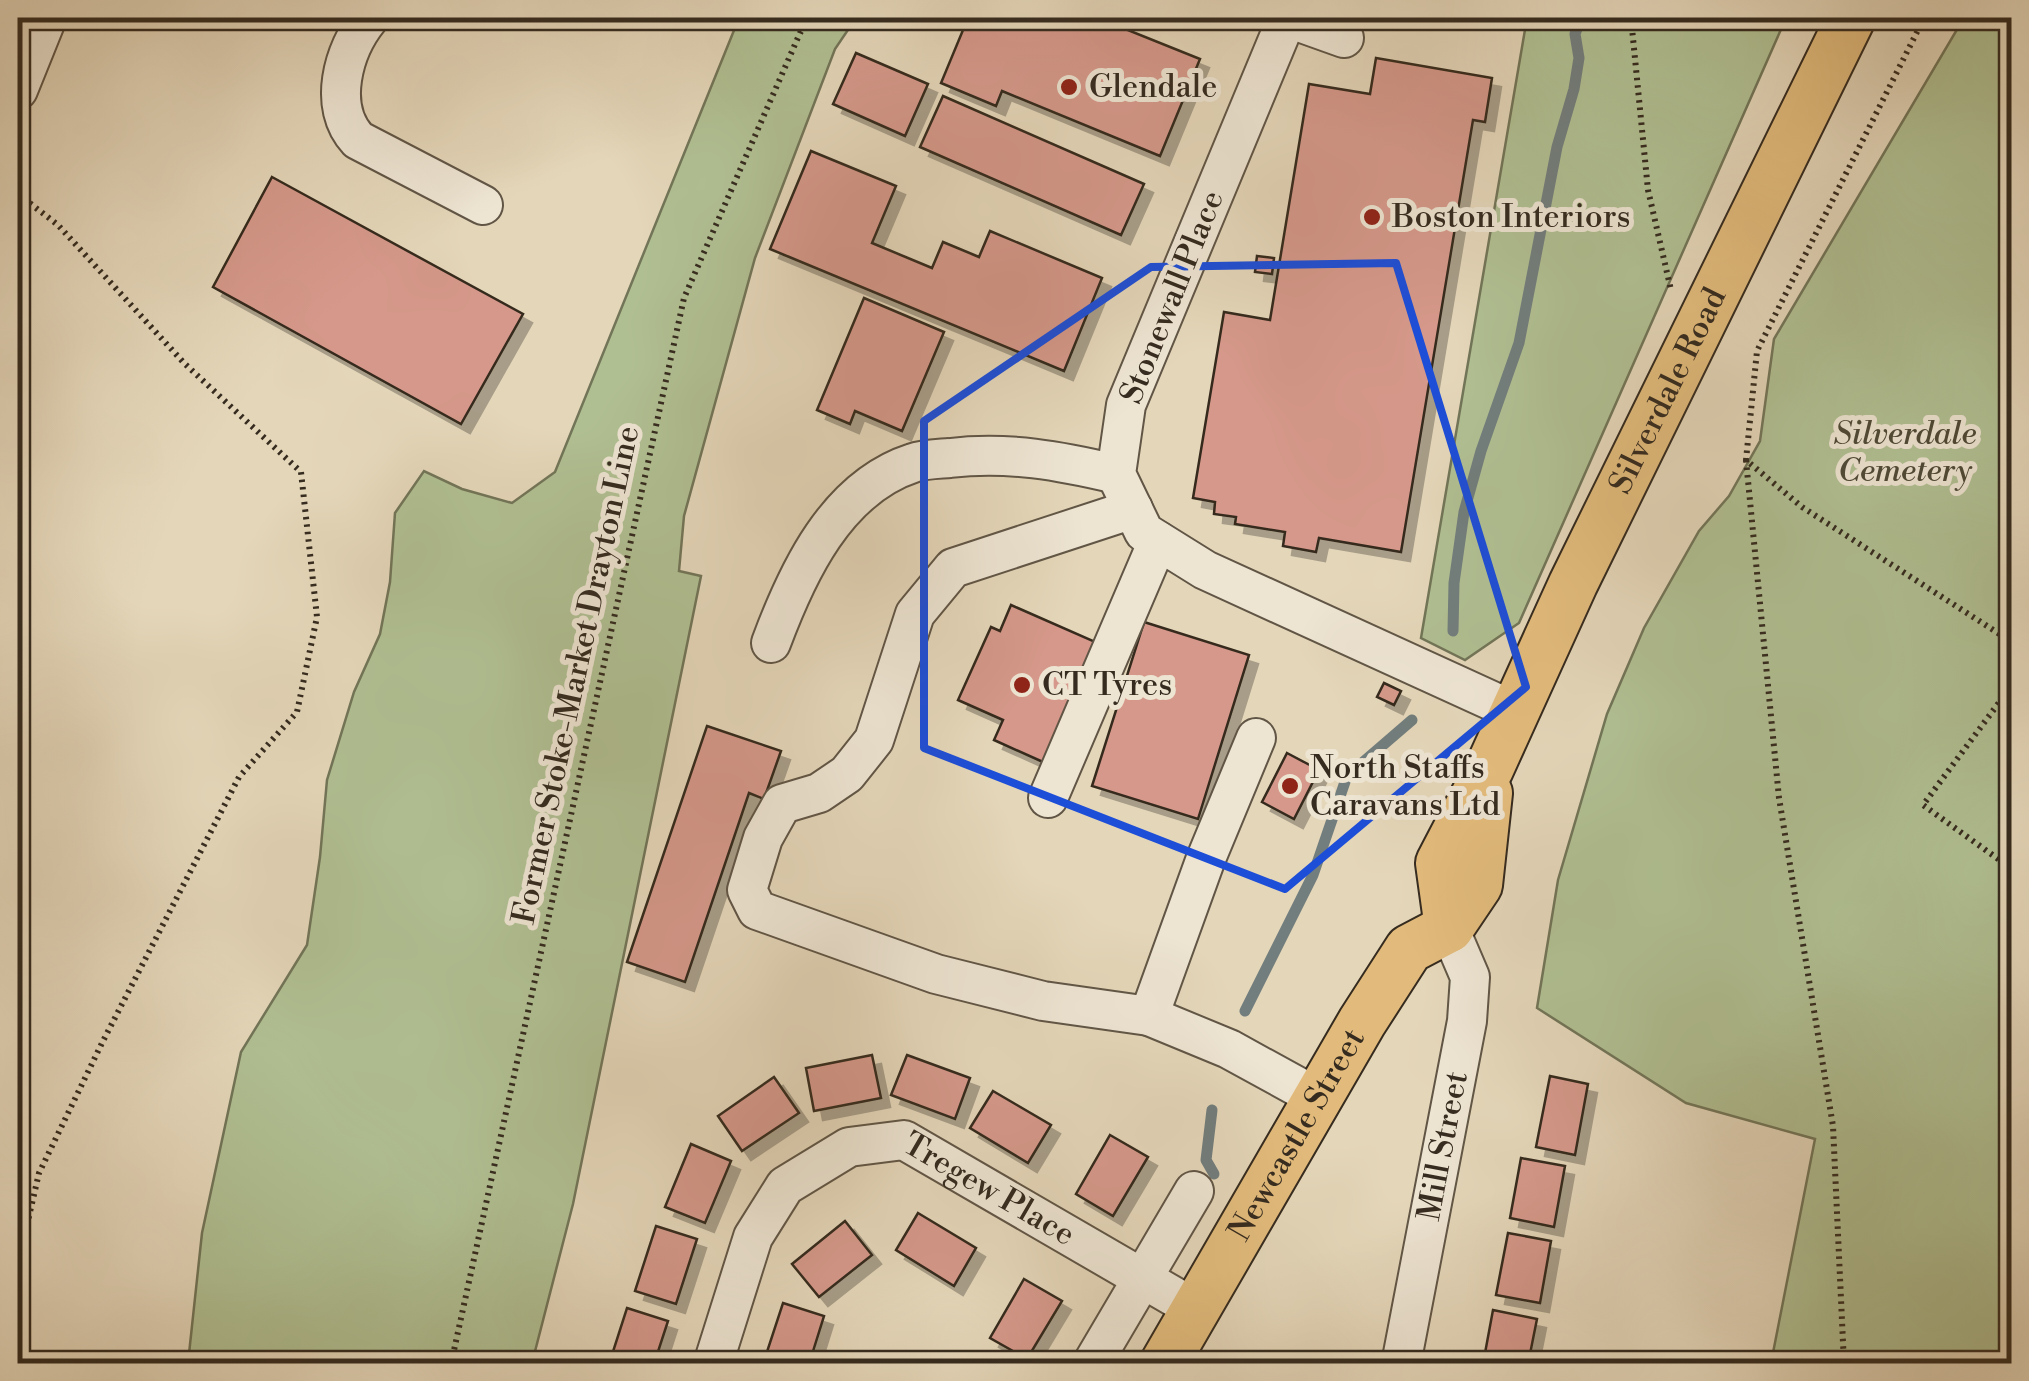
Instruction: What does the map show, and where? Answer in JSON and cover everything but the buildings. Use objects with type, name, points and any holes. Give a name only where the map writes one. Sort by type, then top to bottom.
[{"type":"main road","name":"Silverdale Road","points":[[1449,928],[1478,885],[1489,769],[1514,710],[1851,18]]},
{"type":"main road","name":"Newcastle Street","points":[[1164,1364],[1409,948],[1449,928]]},
{"type":"street","points":[[18,90],[47,18]]},
{"type":"street","points":[[370,18],[344,65],[340,107],[346,128],[358,140],[482,206]]},
{"type":"street","name":"Stonewall Place","points":[[1116,474],[1126,404],[1288,18],[1344,38]]},
{"type":"street","points":[[771,642],[810,555],[860,493],[914,462],[972,455],[1022,456],[1116,474],[1144,532],[1205,570],[1514,710]]},
{"type":"street","points":[[1133,509],[953,568],[916,614],[874,740],[848,774],[819,793],[782,804],[763,838],[747,890],[757,910],[936,974],[1042,1001],[1148,1016],[1229,1050],[1320,1099]]},
{"type":"street","points":[[1048,798],[1158,540]]},
{"type":"street","points":[[1148,1016],[1256,738]]},
{"type":"street","name":"Mill Street","points":[[1401,1364],[1467,1021],[1470,977],[1449,928]]},
{"type":"street","name":"Tregew Place","points":[[713,1364],[753,1236],[785,1186],[849,1147],[904,1140],[1197,1310]]},
{"type":"street","name":"Newcastle Street","points":[[1092,1364],[1194,1191]]},
{"type":"path","name":"Former Stoke-Market Drayton Line","points":[[451,1364],[684,298],[810,18]]},
{"type":"path","points":[[1631,18],[1648,190],[1671,292],[1695,335]]},
{"type":"path","points":[[1844,1364],[1833,1126],[1780,798],[1746,460],[1757,351],[1924,18]]},
{"type":"path","points":[[18,194],[58,224],[184,363],[301,472],[317,617],[297,712],[239,777],[102,1043],[40,1173],[18,1264]]},
{"type":"path","points":[[1746,460],[1802,506],[2012,642]]},
{"type":"path","points":[[2012,685],[1923,805],[2012,870]]},
{"type":"highlighted area","points":[[1396,263],[1526,687],[1285,889],[924,748],[924,421],[1151,267]]},
{"type":"green space","points":[[739,18],[856,18],[835,49],[755,258],[684,516],[679,571],[701,576],[573,1204],[532,1363],[188,1363],[202,1233],[241,1052],[307,945],[327,780],[354,692],[380,634],[390,582],[395,513],[424,471],[462,489],[512,503],[555,472]]},
{"type":"green space","points":[[1527,18],[1786,18],[1519,623],[1465,660],[1421,638]]},
{"type":"green space","name":"Silverdale Cemetery","points":[[2012,18],[2011,1363],[1771,1363],[1815,1139],[1686,1103],[1537,1008],[1558,880],[1607,714],[1644,628],[1699,531],[1729,496],[1760,441],[1774,339],[1962,21]]},
{"type":"waterway","points":[[1453,631],[1454,583],[1464,512],[1519,343],[1557,147],[1574,89],[1579,58],[1575,34],[1581,18]]},
{"type":"waterway","points":[[1245,1011],[1313,875],[1347,776],[1412,720]]},
{"type":"waterway","points":[[1212,1110],[1206,1160],[1214,1174]]},
{"type":"place","name":"Glendale","points":[[1069,87]]},
{"type":"place","name":"Boston Interiors","points":[[1372,217]]},
{"type":"place","name":"CT Tyres","points":[[1022,685]]},
{"type":"place","name":"North Staffs Caravans Ltd","points":[[1290,786]]}]
